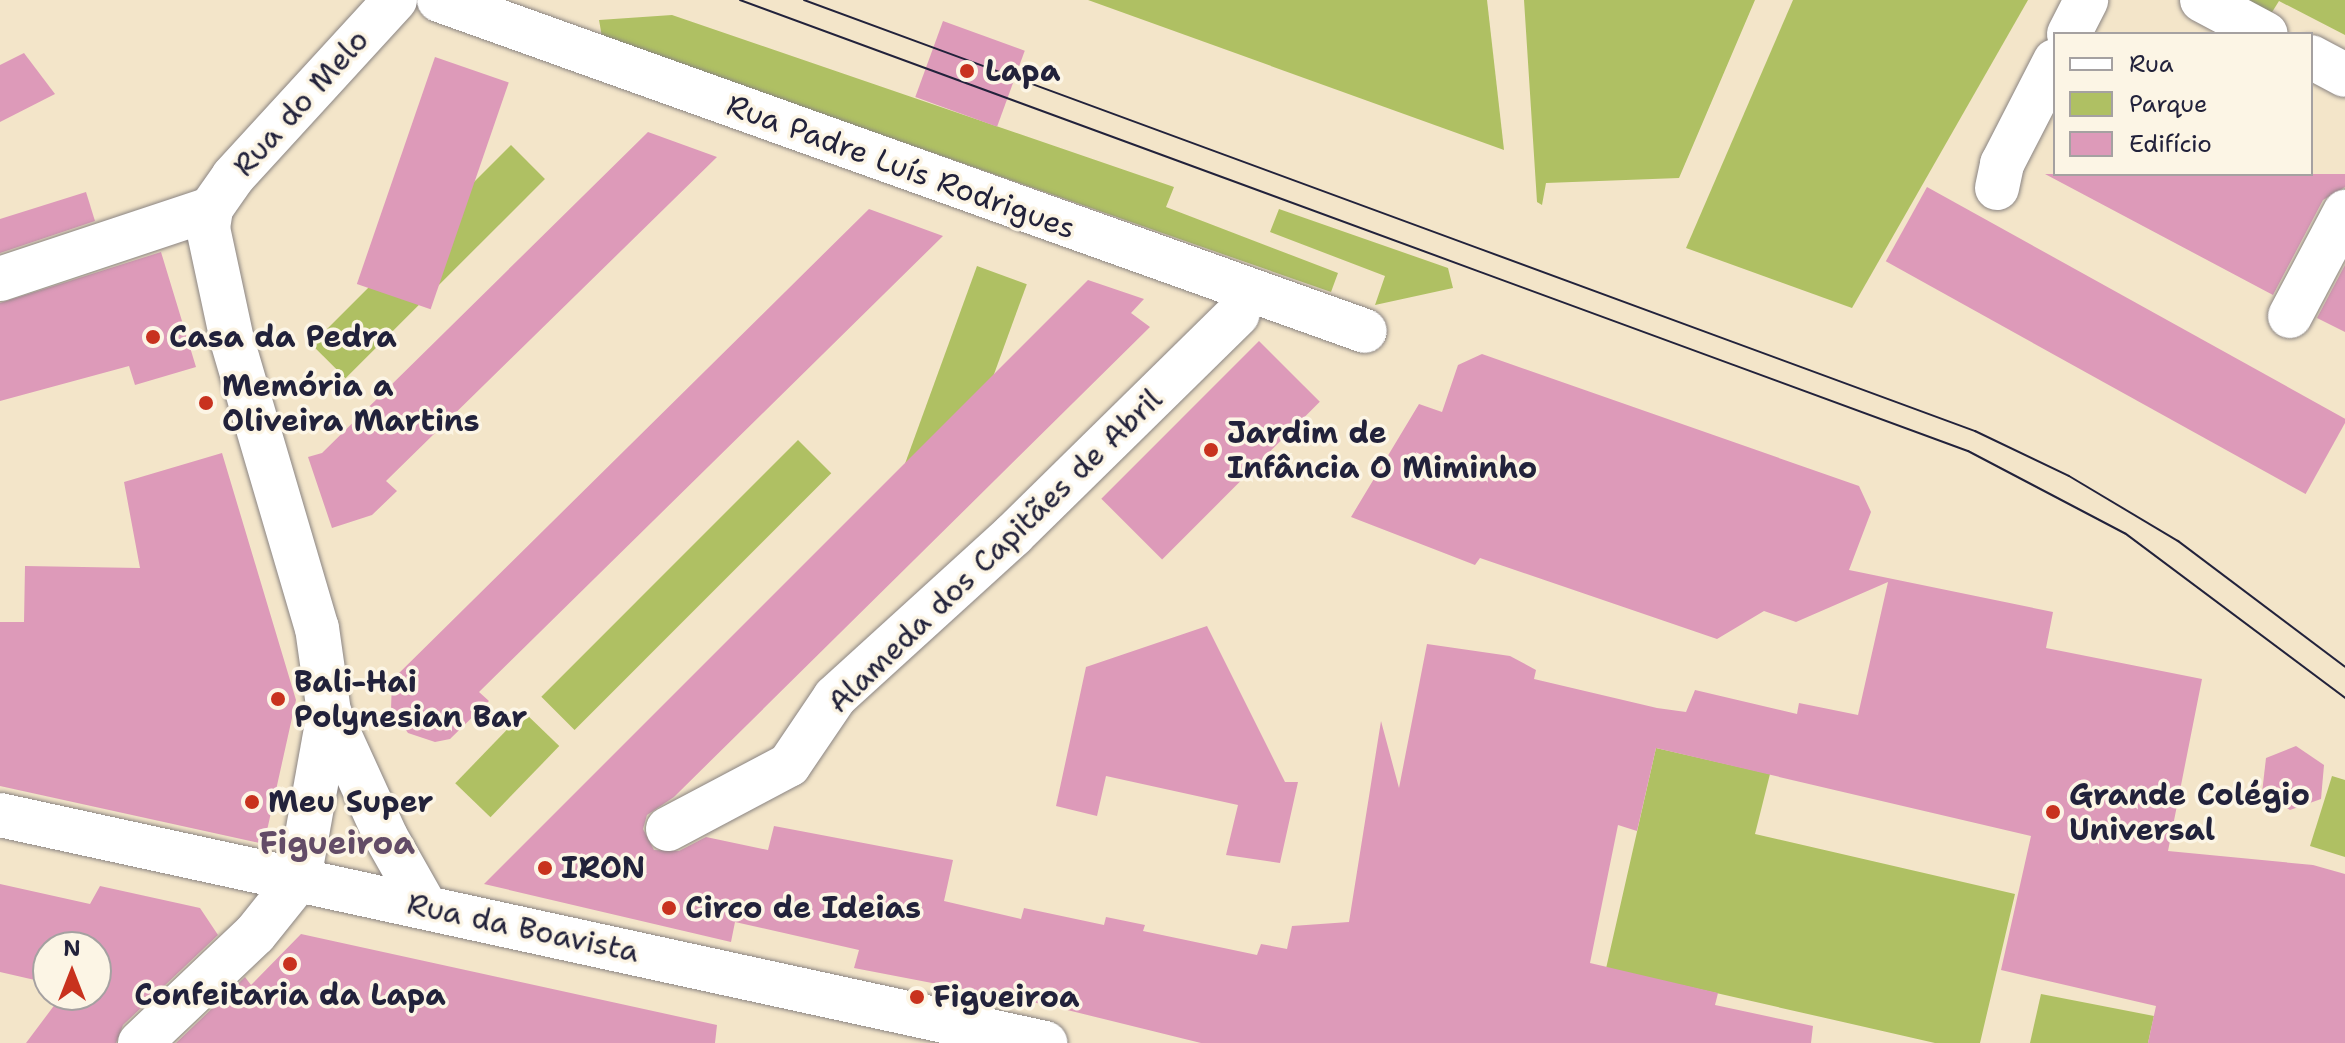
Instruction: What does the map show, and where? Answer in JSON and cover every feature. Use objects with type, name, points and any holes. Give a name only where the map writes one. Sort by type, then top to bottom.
[{"type":"street","name":"Rua do Melo","points":[[211,209],[264,142],[395,0]]},
{"type":"street","name":"Rua Padre Luís Rodrigues","points":[[439,0],[1365,331]]},
{"type":"street","points":[[2070,32],[2086,0]]},
{"type":"street","points":[[2202,0],[2262,32]]},
{"type":"street","points":[[2313,58],[2345,75]]},
{"type":"street","points":[[1997,188],[2002,164],[2053,65]]},
{"type":"street","points":[[0,279],[211,209],[210,254],[317,628],[329,712],[386,837],[425,906]]},
{"type":"street","points":[[2290,316],[2345,212]]},
{"type":"street","name":"Alameda dos Capitães de Abril","points":[[668,829],[789,765],[835,697],[1013,535],[1238,314]]},
{"type":"street","points":[[140,1043],[255,934],[299,879],[329,712]]},
{"type":"street","name":"Rua da Boavista","points":[[0,815],[1045,1043]]},
{"type":"green space","points":[[1088,0],[1487,0],[1504,150]]},
{"type":"green space","points":[[1524,0],[1755,0],[1679,178],[1546,183],[1542,205],[1537,202]]},
{"type":"green space","points":[[1793,0],[2028,0],[1852,308],[1686,248]]},
{"type":"green space","points":[[2239,0],[2345,0],[2345,35],[2279,1],[2269,17]]},
{"type":"green space","points":[[672,15],[1174,187],[1166,207],[1338,273],[1331,292],[602,37],[599,20]]},
{"type":"green space","points":[[511,145],[545,179],[346,378],[312,344]]},
{"type":"green space","points":[[1279,209],[1448,268],[1453,288],[1375,305],[1385,276],[1270,232]]},
{"type":"green space","points":[[977,266],[1027,284],[955,481],[905,463]]},
{"type":"green space","points":[[798,440],[831,473],[575,730],[541,697]]},
{"type":"green space","points":[[524,712],[559,746],[490,817],[455,783]]},
{"type":"green space","points":[[1656,748],[1770,774],[1755,834],[2015,894],[1980,1043],[1935,1043],[1681,985],[1600,995]]},
{"type":"green space","points":[[2332,776],[2345,780],[2345,857],[2310,846]]},
{"type":"green space","points":[[2041,994],[2154,1016],[2148,1043],[2030,1043]]},
{"type":"building","points":[[943,21],[1025,51],[997,127],[915,97]]},
{"type":"building","points":[[24,53],[55,94],[0,122],[0,65]]},
{"type":"building","points":[[435,57],[509,82],[431,309],[357,284]]},
{"type":"building","points":[[648,132],[717,157],[386,481],[397,491],[372,515],[332,528],[308,457],[322,453]]},
{"type":"building","points":[[2045,174],[2345,174],[2345,187],[2323,200],[2273,295]]},
{"type":"building","points":[[1927,187],[2345,419],[2306,494],[1886,261]]},
{"type":"building","points":[[86,192],[95,221],[0,253],[0,219]]},
{"type":"building","points":[[869,209],[943,236],[479,692],[489,701],[450,739],[435,742],[408,733],[391,709],[392,680]]},
{"type":"building","points":[[161,252],[196,367],[135,385],[129,366],[0,401],[0,303]]},
{"type":"building","points":[[2345,265],[2345,332],[2317,318]]},
{"type":"building","points":[[1088,280],[1144,299],[1131,313],[1150,327],[674,797],[647,815],[643,829],[654,850],[679,851],[706,837],[768,850],[774,826],[953,860],[944,901],[1021,919],[1024,908],[1104,925],[1106,917],[1145,925],[1143,931],[1257,955],[1261,944],[1287,949],[1292,926],[1349,922],[1381,721],[1399,788],[1427,644],[1510,656],[1536,670],[1534,679],[1657,708],[1686,712],[1695,690],[1797,714],[1799,703],[1858,715],[1888,582],[1796,622],[1764,611],[1717,639],[1480,558],[1475,565],[1351,517],[1419,404],[1442,412],[1458,365],[1482,354],[1859,486],[1871,512],[1849,570],[2053,612],[2046,648],[2202,679],[2168,851],[2313,865],[2345,874],[2345,1043],[2148,1043],[2156,1006],[2001,970],[2031,836],[1656,748],[1637,831],[1618,825],[1590,963],[1718,993],[1715,1005],[1813,1026],[1811,1043],[1201,1043],[1047,1005],[854,968],[859,950],[735,922],[731,942],[484,884]]},
{"type":"building","name":"Jardim de Infância O Miminho","points":[[1259,341],[1320,402],[1162,559],[1101,499]]},
{"type":"building","points":[[222,453],[296,700],[264,844],[0,786],[0,622],[24,622],[25,566],[140,568],[124,482]]},
{"type":"building","points":[[1207,626],[1285,782],[1298,782],[1280,863],[1226,855],[1238,805],[1106,776],[1097,816],[1056,806],[1086,667]]},
{"type":"building","points":[[2296,746],[2324,765],[2321,799],[2290,810],[2262,793],[2266,758]]},
{"type":"building","points":[[0,884],[90,904],[100,886],[200,908],[218,935],[123,1025],[116,1043],[26,1043],[50,1011],[112,1011],[112,931],[32,931],[32,979],[0,972]]},
{"type":"building","points":[[301,934],[717,1025],[715,1043],[176,1043],[245,977],[251,985]]},
{"type":"tram line","points":[[740,0],[1968,451],[2126,534],[2345,698]]},
{"type":"tram line","points":[[804,0],[1975,431],[2069,476],[2178,541],[2345,667]]},
{"type":"place","name":"Lapa","points":[[967,71]]},
{"type":"place","name":"Casa da Pedra","points":[[153,337]]},
{"type":"place","name":"Memória a Oliveira Martins","points":[[206,403]]},
{"type":"place","name":"Jardim de Infância O Miminho","points":[[1211,450]]},
{"type":"place","name":"Bali-Hai Polynesian Bar","points":[[278,699]]},
{"type":"place","name":"Meu Super","points":[[252,802]]},
{"type":"place","name":"Grande Colégio Universal","points":[[2053,812]]},
{"type":"place","name":"IRON","points":[[545,868]]},
{"type":"place","name":"Circo de Ideias","points":[[669,908]]},
{"type":"place","name":"Confeitaria da Lapa","points":[[290,964]]},
{"type":"place","name":"Figueiroa","points":[[917,997]]},
{"type":"district","name":"Figueiroa","points":[[337,843]]}]
